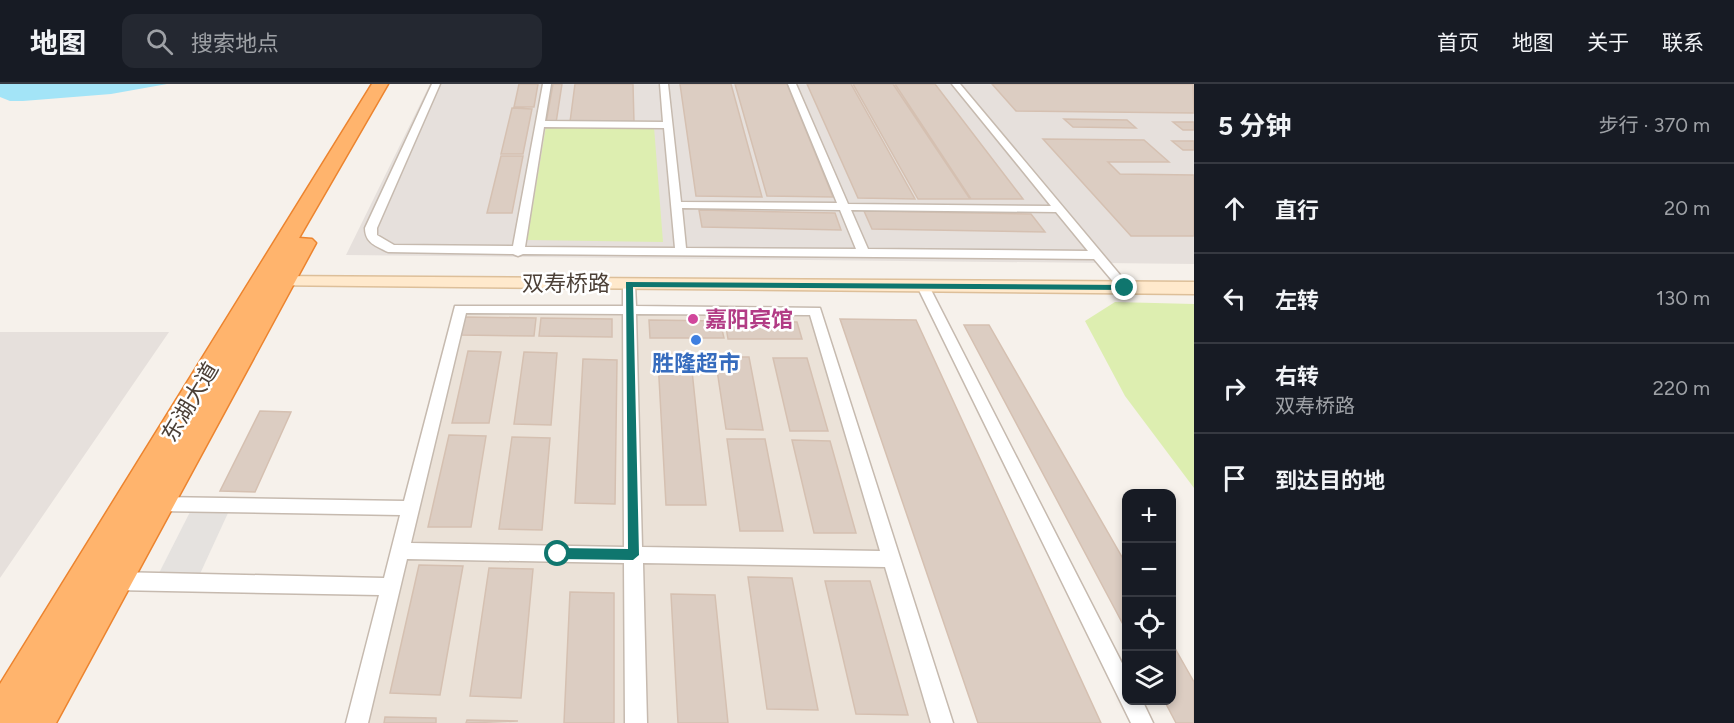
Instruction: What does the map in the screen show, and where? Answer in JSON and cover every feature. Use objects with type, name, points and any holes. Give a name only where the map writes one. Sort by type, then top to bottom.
[{"type":"highway","name":"东湖大道","points":[[35,723],[158,504],[273,281],[380,84]]},
{"type":"highway","name":"东湖大道","points":[[0,720],[395,84]]},
{"type":"street","points":[[436,84],[371,228],[371,236],[385,246],[406,251],[1099,255]]},
{"type":"street","points":[[518,252],[547,84]]},
{"type":"street","points":[[664,84],[681,253]]},
{"type":"street","points":[[792,84],[864,254]]},
{"type":"street","points":[[956,84],[1125,288]]},
{"type":"street","points":[[540,124],[668,125]]},
{"type":"street","points":[[676,205],[1060,209]]},
{"type":"street","name":"双寿桥路","points":[[273,281],[1194,288]]},
{"type":"street","points":[[629,284],[636,723]]},
{"type":"street","points":[[923,286],[1122,684]]},
{"type":"street","points":[[357,723],[460,309],[815,311],[942,723]]},
{"type":"street","points":[[158,504],[411,508]]},
{"type":"street","points":[[400,551],[891,559]]},
{"type":"street","points":[[115,581],[391,586]]},
{"type":"street","points":[[1133,705],[1142,723]]},
{"type":"shaded area","points":[[430,84],[1194,84],[1194,264],[346,255]]},
{"type":"shaded area","points":[[815,311],[942,723],[357,723],[459,313]]},
{"type":"shaded area","points":[[0,332],[169,332],[0,578]]},
{"type":"shaded area","points":[[190,512],[228,513],[199,576],[158,575]]},
{"type":"green space","points":[[546,126],[654,127],[663,242],[527,240]]},
{"type":"green space","points":[[1115,302],[1194,304],[1194,488],[1125,396],[1085,321]]},
{"type":"water","points":[[0,84],[167,84],[111,94],[10,101],[0,97]]},
{"type":"building","points":[[519,84],[538,84],[534,107],[514,107]]},
{"type":"building","points":[[553,84],[562,84],[556,123],[546,123]]},
{"type":"building","points":[[575,84],[633,84],[634,123],[570,122]]},
{"type":"building","points":[[680,84],[731,84],[762,197],[696,196]]},
{"type":"building","points":[[735,84],[787,84],[833,197],[767,196]]},
{"type":"building","points":[[807,84],[851,84],[915,199],[858,198]]},
{"type":"building","points":[[853,84],[893,84],[970,199],[918,199]]},
{"type":"building","points":[[895,84],[935,84],[1023,199],[971,199]]},
{"type":"building","points":[[992,84],[1193,84],[1194,113],[1016,111]]},
{"type":"building","points":[[512,108],[532,109],[523,154],[501,154]]},
{"type":"building","points":[[1064,119],[1127,120],[1136,128],[1073,127]]},
{"type":"building","points":[[1173,122],[1194,122],[1194,130],[1183,130]]},
{"type":"building","points":[[1043,139],[1144,140],[1169,162],[1108,162],[1120,174],[1194,175],[1194,236],[1131,236]]},
{"type":"building","points":[[1172,141],[1194,141],[1194,150],[1183,150]]},
{"type":"building","points":[[501,156],[523,156],[512,213],[487,213]]},
{"type":"building","points":[[699,210],[835,213],[841,230],[702,227]]},
{"type":"building","points":[[864,211],[1031,214],[1045,232],[872,229]]},
{"type":"building","points":[[465,317],[536,318],[534,336],[461,335]]},
{"type":"building","points":[[541,318],[612,319],[612,337],[539,336]]},
{"type":"building","points":[[840,319],[916,320],[1101,723],[978,723]]},
{"type":"building","points":[[649,320],[720,321],[724,338],[650,338]]},
{"type":"building","points":[[725,321],[797,322],[802,339],[728,339]]},
{"type":"building","points":[[964,325],[989,325],[1122,557],[1122,622]]},
{"type":"building","points":[[468,351],[501,352],[489,423],[452,423]]},
{"type":"building","points":[[524,352],[557,353],[551,425],[514,424]]},
{"type":"building","points":[[715,357],[749,357],[763,430],[726,429]]},
{"type":"building","points":[[773,358],[807,358],[828,431],[790,431]]},
{"type":"building","points":[[583,359],[617,360],[615,504],[575,503]]},
{"type":"building","points":[[658,360],[691,361],[706,505],[666,505]]},
{"type":"building","points":[[260,411],[291,412],[255,492],[220,491]]},
{"type":"building","points":[[449,435],[486,436],[471,527],[428,527]]},
{"type":"building","points":[[512,437],[550,438],[542,530],[499,529]]},
{"type":"building","points":[[727,439],[765,439],[783,531],[740,531]]},
{"type":"building","points":[[792,440],[830,441],[856,533],[814,533]]},
{"type":"building","points":[[419,565],[463,566],[440,695],[390,693]]},
{"type":"building","points":[[489,568],[533,569],[521,698],[470,696]]},
{"type":"building","points":[[748,577],[792,578],[818,710],[767,709]]},
{"type":"building","points":[[825,581],[870,581],[908,715],[856,714]]},
{"type":"building","points":[[570,592],[614,593],[614,723],[564,723]]},
{"type":"building","points":[[671,594],[715,595],[728,723],[678,723]]},
{"type":"building","points":[[1176,650],[1194,682],[1194,723],[1176,723],[1167,705],[1176,705]]},
{"type":"building","points":[[385,717],[436,718],[436,723],[384,723]]},
{"type":"building","points":[[467,720],[518,721],[466,723]]},
{"type":"place","name":"嘉阳宾馆","points":[[693,319]]},
{"type":"place","name":"胜隆超市","points":[[696,340]]},
{"type":"route","points":[[558,554],[633,555],[629,284],[1125,288]]}]
